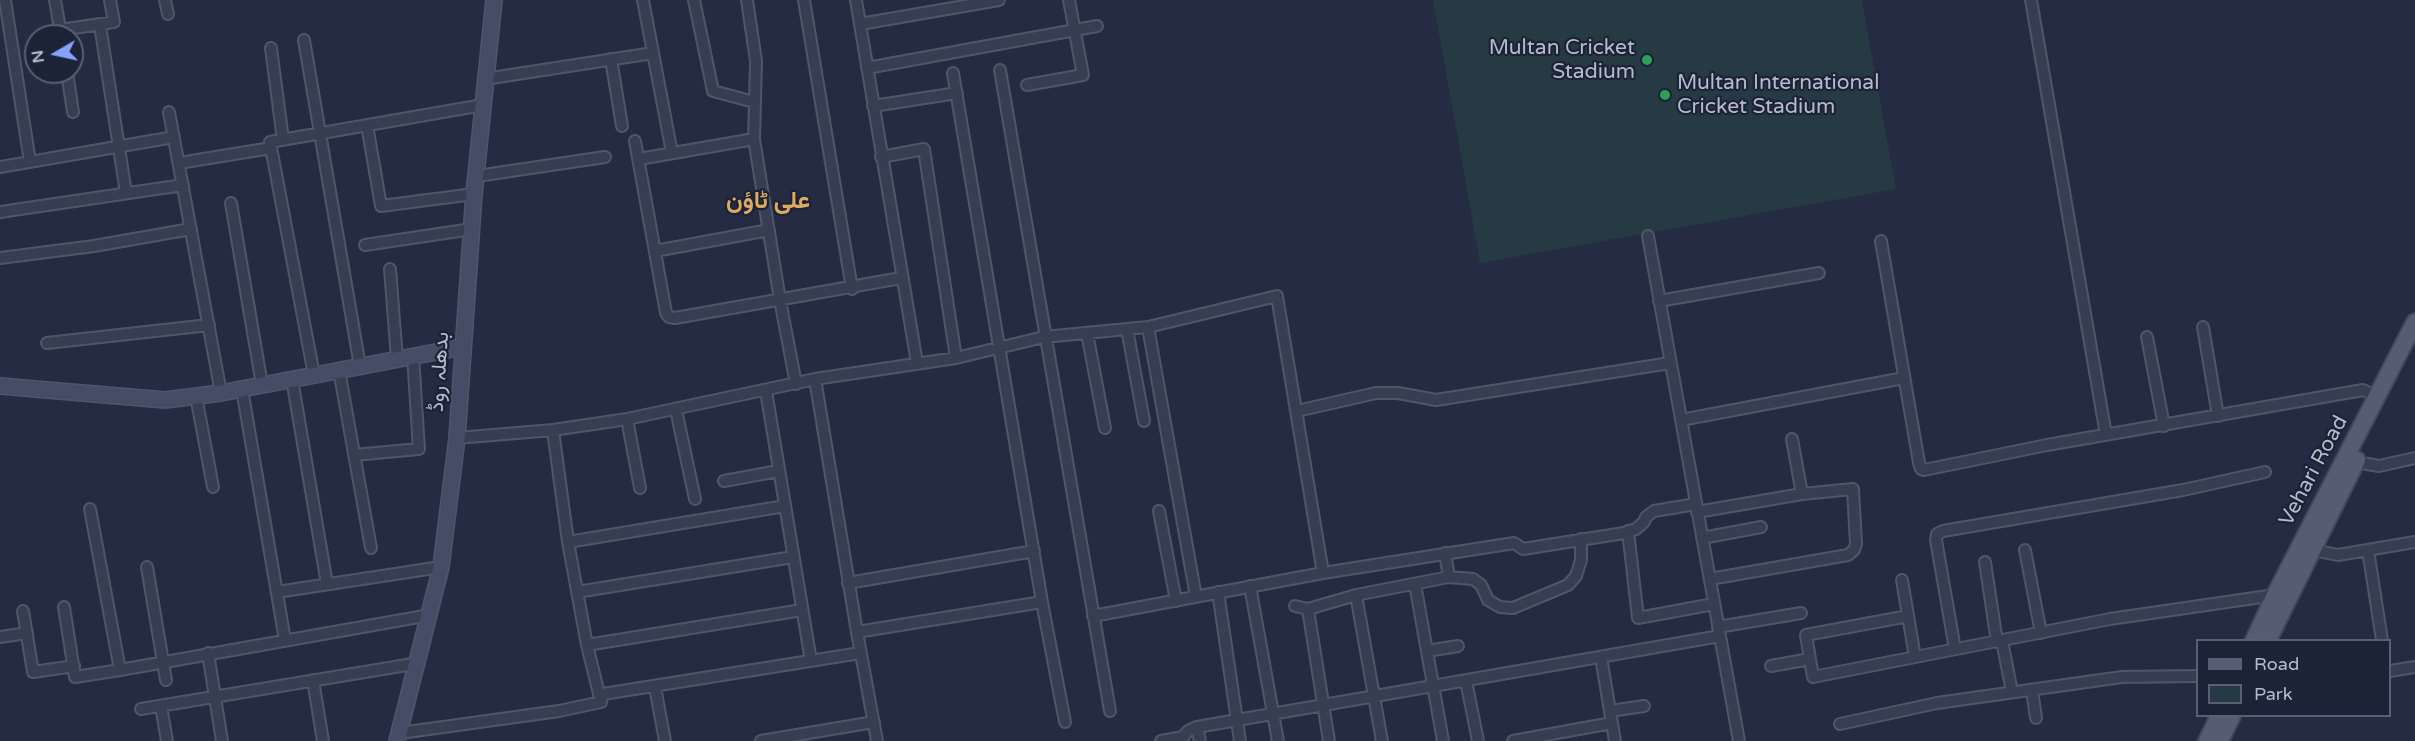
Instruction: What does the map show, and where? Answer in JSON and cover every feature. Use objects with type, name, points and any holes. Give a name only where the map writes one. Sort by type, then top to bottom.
[{"type":"main road","name":"بدھلہ روڈ","points":[[398,737],[419,663],[441,567],[456,438],[474,194],[494,0]]},
{"type":"main road","name":"Vehari Road","points":[[2268,639],[2313,550],[2378,397],[2415,322]]},
{"type":"main road","name":"Vehari Road","points":[[2254,639],[2275,595],[2415,344]]},
{"type":"main road","points":[[0,386],[165,400],[221,393],[462,347]]},
{"type":"main road","points":[[2207,741],[2219,717]]},
{"type":"main road","points":[[2220,741],[2232,717]]},
{"type":"street","points":[[5,0],[30,162]]},
{"type":"street","points":[[55,0],[59,24]]},
{"type":"street","points":[[84,28],[114,22],[110,0]]},
{"type":"street","points":[[165,0],[168,14]]},
{"type":"street","points":[[643,0],[672,153]]},
{"type":"street","points":[[694,0],[713,91],[754,102]]},
{"type":"street","points":[[747,0],[756,61],[754,139],[796,384]]},
{"type":"street","points":[[804,0],[852,288]]},
{"type":"street","points":[[856,0],[917,363]]},
{"type":"street","points":[[860,24],[999,0]]},
{"type":"street","points":[[1027,85],[1083,75],[1069,0]]},
{"type":"street","points":[[2031,0],[2106,435]]},
{"type":"street","points":[[100,24],[126,193]]},
{"type":"street","points":[[867,68],[1097,27]]},
{"type":"street","points":[[304,40],[360,366]]},
{"type":"street","points":[[270,48],[283,140]]},
{"type":"street","points":[[485,79],[653,52]]},
{"type":"street","points":[[611,59],[622,126]]},
{"type":"street","points":[[1000,70],[1110,711]]},
{"type":"street","points":[[953,73],[1042,602],[1065,722]]},
{"type":"street","points":[[69,84],[73,112]]},
{"type":"street","points":[[873,106],[957,93]]},
{"type":"street","points":[[314,375],[270,142],[483,105]]},
{"type":"street","points":[[169,112],[221,393]]},
{"type":"street","points":[[367,125],[381,206],[474,194]]},
{"type":"street","points":[[0,167],[174,137]]},
{"type":"street","points":[[639,159],[754,139]]},
{"type":"street","points":[[635,141],[666,313],[669,317],[675,318],[901,278]]},
{"type":"street","points":[[179,163],[271,148]]},
{"type":"street","points":[[881,157],[924,149],[956,358]]},
{"type":"street","points":[[477,176],[605,157]]},
{"type":"street","points":[[0,212],[183,185]]},
{"type":"street","points":[[231,203],[262,385]]},
{"type":"street","points":[[0,258],[94,246],[191,229]]},
{"type":"street","points":[[364,245],[472,229]]},
{"type":"street","points":[[655,251],[769,230]]},
{"type":"street","points":[[1648,236],[1739,741]]},
{"type":"street","points":[[1881,241],[1919,463],[1921,469],[1924,470],[2047,445],[2363,390],[2378,397]]},
{"type":"street","points":[[390,269],[397,359]]},
{"type":"street","points":[[1659,301],[1819,273]]},
{"type":"street","points":[[456,438],[553,430],[627,419],[815,379],[956,358],[1044,337],[1148,327],[1277,296],[1323,573]]},
{"type":"street","points":[[47,343],[208,325]]},
{"type":"street","points":[[1148,327],[1196,597]]},
{"type":"street","points":[[2203,327],[2218,416]]},
{"type":"street","points":[[1127,328],[1144,421]]},
{"type":"street","points":[[1087,333],[1105,428]]},
{"type":"street","points":[[2147,337],[2164,426]]},
{"type":"street","points":[[354,455],[419,449],[413,356]]},
{"type":"street","points":[[1297,411],[1376,393],[1398,393],[1436,400],[1670,363]]},
{"type":"street","points":[[339,370],[371,548]]},
{"type":"street","points":[[1680,420],[1904,378]]},
{"type":"street","points":[[292,379],[327,584]]},
{"type":"street","points":[[815,379],[848,583],[877,741]]},
{"type":"street","points":[[242,389],[285,640]]},
{"type":"street","points":[[766,391],[811,661]]},
{"type":"street","points":[[195,396],[213,487]]},
{"type":"street","points":[[676,410],[695,499]]},
{"type":"street","points":[[627,419],[640,488]]},
{"type":"street","points":[[553,430],[568,542],[587,645],[601,702]]},
{"type":"street","points":[[1792,439],[1802,494]]},
{"type":"street","points":[[2351,459],[2379,466],[2415,459]]},
{"type":"street","points":[[724,481],[778,471]]},
{"type":"street","points":[[1955,650],[1936,540],[1937,534],[1943,531],[2183,490],[2265,472]]},
{"type":"street","points":[[1093,616],[1323,573],[1514,543],[1523,549],[1581,540],[1636,529],[1654,511],[1853,489],[1856,544],[1854,550],[1848,555],[1710,579]]},
{"type":"street","points":[[568,542],[784,506]]},
{"type":"street","points":[[90,509],[120,670]]},
{"type":"street","points":[[1159,511],[1176,602]]},
{"type":"street","points":[[1702,538],[1761,527]]},
{"type":"street","points":[[1628,531],[1638,618],[1714,604]]},
{"type":"street","points":[[1295,606],[1308,609],[1356,595],[1449,577],[1473,579],[1480,585],[1488,600],[1500,607],[1514,608],[1568,585],[1576,576],[1581,560],[1581,540]]},
{"type":"street","points":[[2313,550],[2338,555],[2415,542]]},
{"type":"street","points":[[2025,550],[2041,633]]},
{"type":"street","points":[[2368,550],[2382,639]]},
{"type":"street","points":[[848,583],[1034,551]]},
{"type":"street","points":[[1445,554],[1449,577]]},
{"type":"street","points":[[577,591],[793,557]]},
{"type":"street","points":[[1985,562],[2012,692]]},
{"type":"street","points":[[147,567],[166,681]]},
{"type":"street","points":[[277,592],[441,567]]},
{"type":"street","points":[[1902,580],[1916,657]]},
{"type":"street","points":[[1415,584],[1443,741]]},
{"type":"street","points":[[1250,586],[1278,741]]},
{"type":"street","points":[[1218,592],[1240,741]]},
{"type":"street","points":[[1356,595],[1382,741]]},
{"type":"street","points":[[1908,616],[1806,634],[1814,677],[2110,620],[2275,595]]},
{"type":"street","points":[[857,632],[1042,602]]},
{"type":"street","points":[[64,607],[75,677],[430,615]]},
{"type":"street","points":[[1308,609],[1329,741]]},
{"type":"street","points":[[587,645],[802,610]]},
{"type":"street","points":[[23,611],[33,672],[74,666]]},
{"type":"street","points":[[1161,741],[1183,737],[1188,731],[1197,727],[1236,719],[1601,657],[1801,613]]},
{"type":"street","points":[[0,637],[27,633]]},
{"type":"street","points":[[1427,651],[1458,646]]},
{"type":"street","points":[[208,653],[222,741]]},
{"type":"street","points":[[601,702],[603,694],[860,653]]},
{"type":"street","points":[[1601,657],[1615,741]]},
{"type":"street","points":[[1771,666],[1810,659]]},
{"type":"street","points":[[141,709],[419,663]]},
{"type":"street","points":[[2391,671],[2415,667]]},
{"type":"street","points":[[1840,724],[1937,703],[2122,677],[2196,676]]},
{"type":"street","points":[[313,681],[323,741]]},
{"type":"street","points":[[1466,681],[1478,741]]},
{"type":"street","points":[[655,687],[664,741]]},
{"type":"street","points":[[2032,690],[2036,718]]},
{"type":"street","points":[[398,737],[601,702]]},
{"type":"street","points":[[161,706],[167,741]]},
{"type":"street","points":[[1610,711],[1644,706]]},
{"type":"street","points":[[761,741],[874,722]]},
{"type":"street","points":[[1513,741],[1612,723]]},
{"type":"street","points":[[1197,727],[1200,741]]},
{"type":"green space","name":"Multan International Cricket Stadium","points":[[1433,0],[1862,0],[1896,189],[1480,263]]},
{"type":"place","name":"Multan Cricket Stadium","points":[[1647,60]]},
{"type":"place","name":"Multan International Cricket Stadium","points":[[1665,95]]},
{"type":"district","name":"علی ٹاؤن","points":[[768,202]]}]
